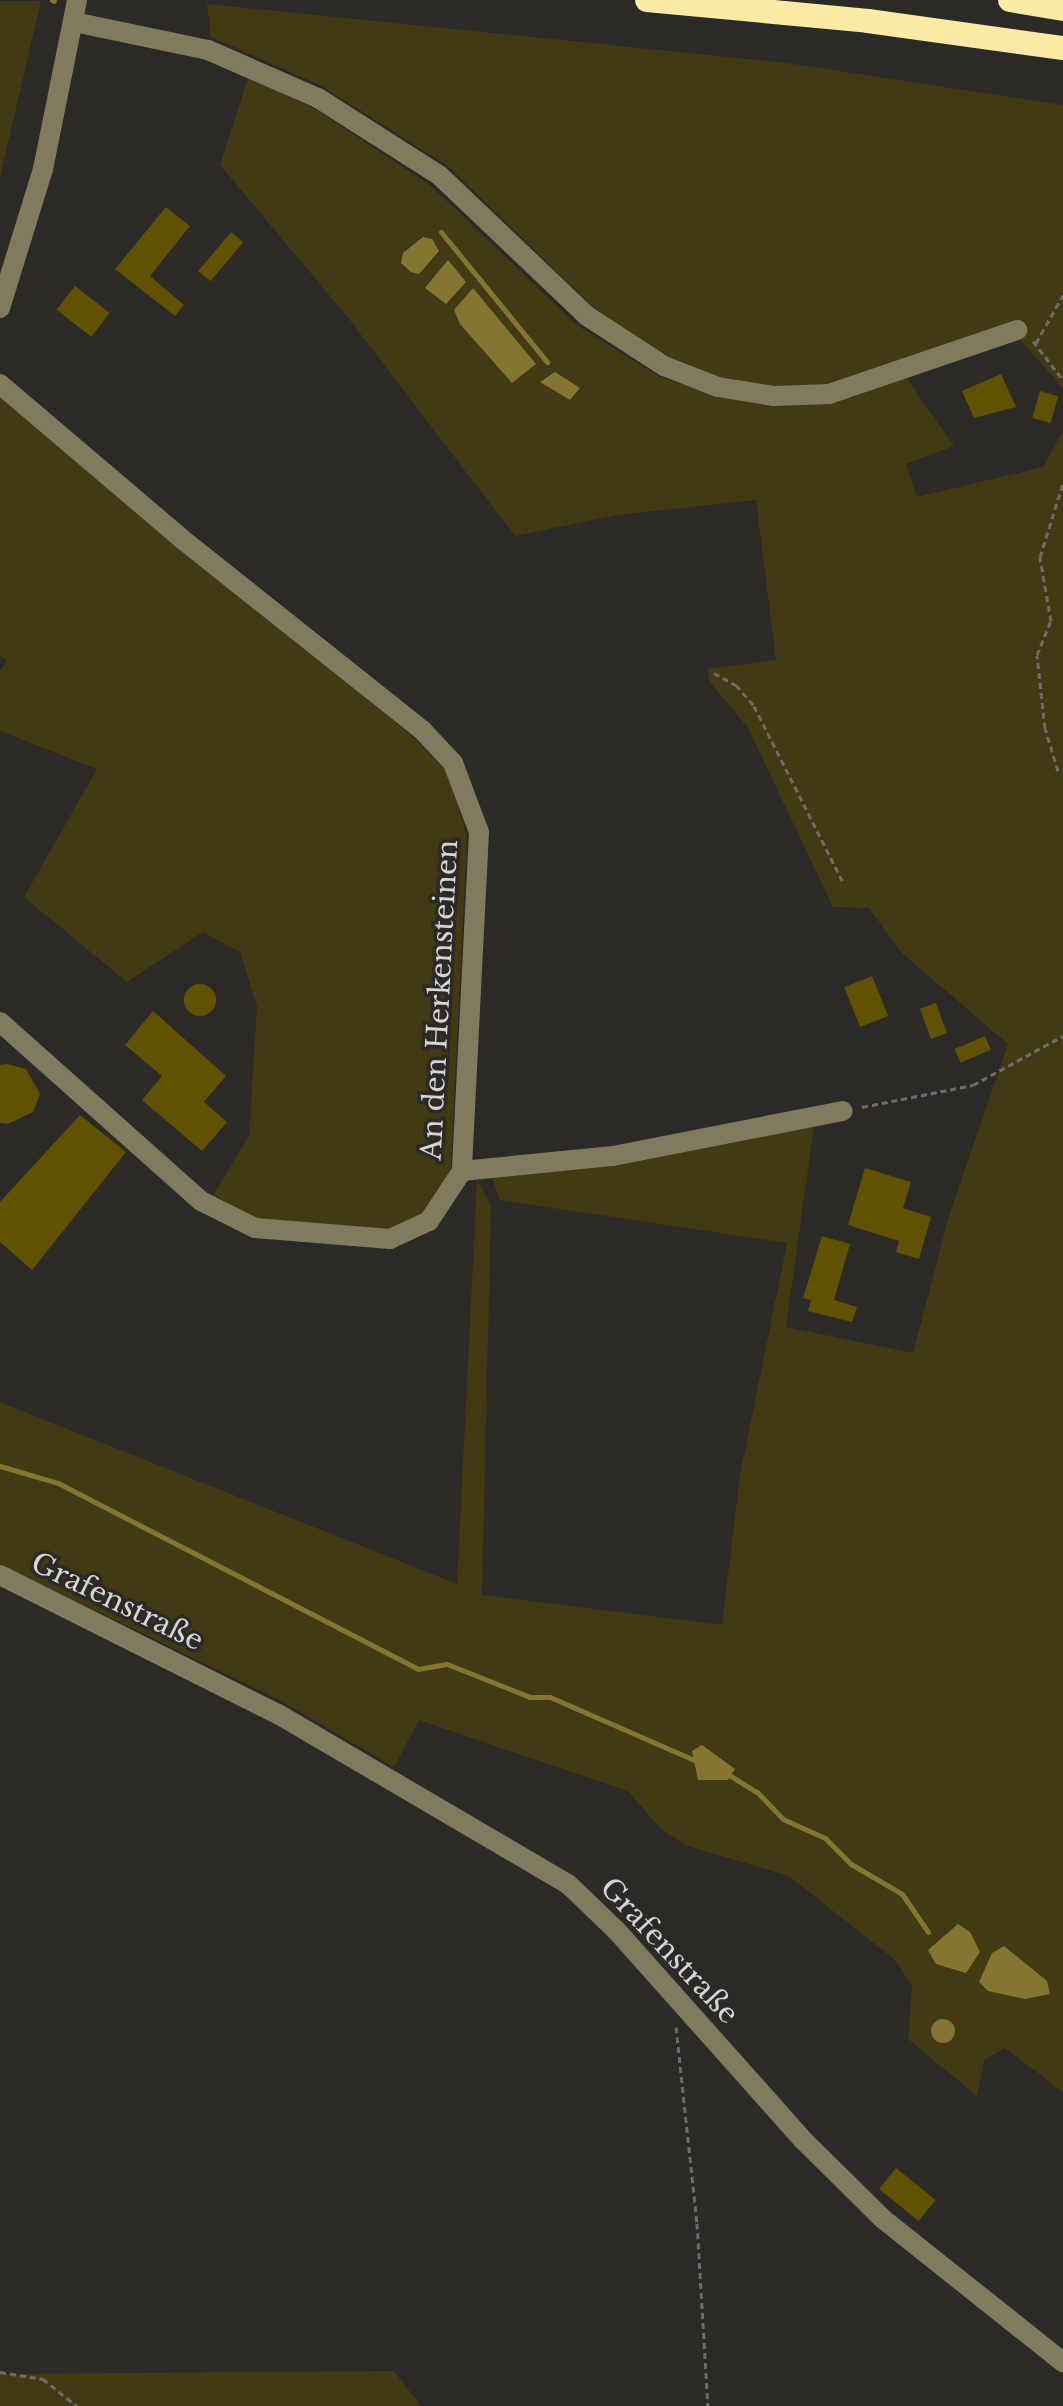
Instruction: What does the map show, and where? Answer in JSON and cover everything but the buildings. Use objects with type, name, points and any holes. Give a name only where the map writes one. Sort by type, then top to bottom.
[{"type":"highway","points":[[647,0],[868,21],[1063,48]]},
{"type":"highway","points":[[1010,0],[1063,9]]},
{"type":"street","points":[[0,308],[43,169],[77,0]]},
{"type":"street","points":[[74,22],[208,50],[318,98],[439,175],[587,316],[664,366],[718,387],[774,396],[829,394],[1017,330]]},
{"type":"street","name":"An den Herkensteinen","points":[[0,384],[182,539],[423,731],[453,763],[479,832],[462,1171],[429,1221],[390,1239],[255,1228],[201,1201],[0,1022]]},
{"type":"street","points":[[462,1171],[613,1156],[843,1111]]},
{"type":"street","name":"Grafenstraße","points":[[0,1575],[278,1714],[515,1850],[568,1884],[802,2139],[883,2219],[1063,2362]]},
{"type":"path","points":[[1036,343],[1063,295]]},
{"type":"path","points":[[1017,330],[1036,343],[1063,380]]},
{"type":"path","points":[[1058,771],[1045,728],[1037,655],[1051,621],[1040,557],[1063,483]]},
{"type":"path","points":[[714,673],[736,685],[754,706],[844,884]]},
{"type":"path","points":[[843,1111],[973,1085],[1063,1036]]},
{"type":"path","points":[[677,2000],[708,2406]]},
{"type":"path","points":[[0,2372],[43,2379],[77,2406]]},
{"type":"shaded area","points":[[0,1],[41,1],[0,177]]},
{"type":"shaded area","points":[[207,4],[787,63],[1063,105],[1063,388],[1016,335],[905,376],[954,446],[906,464],[917,497],[1043,467],[1063,430],[1063,2092],[1005,2048],[984,2060],[977,2096],[908,2039],[912,1986],[895,1960],[789,1876],[688,1846],[662,1830],[628,1791],[419,1720],[394,1767],[283,1702],[0,1564],[0,1402],[457,1584],[477,1180],[491,1205],[482,1595],[722,1625],[740,1475],[787,1243],[500,1200],[492,1177],[615,1162],[814,1127],[786,1327],[913,1353],[949,1216],[1008,1044],[902,953],[869,908],[833,907],[748,728],[709,681],[708,669],[776,660],[756,500],[617,515],[515,536],[346,315],[220,165],[249,75],[318,111],[430,185],[578,326],[660,377],[714,395],[831,389],[775,391],[720,383],[668,363],[594,308],[449,167],[322,86],[211,37]]},
{"type":"shaded area","points":[[423,237],[432,239],[439,251],[419,274],[411,272],[401,263],[403,253]]},
{"type":"shaded area","points":[[448,260],[466,282],[446,304],[425,288]]},
{"type":"shaded area","points":[[473,288],[536,364],[512,383],[460,324],[454,310]]},
{"type":"shaded area","points":[[555,372],[580,388],[570,400],[540,382]]},
{"type":"shaded area","points":[[0,397],[410,734],[448,773],[467,837],[450,1181],[426,1214],[389,1231],[254,1220],[214,1194],[249,1136],[257,1007],[240,952],[203,932],[127,982],[24,897],[97,769],[0,731],[0,671],[7,660],[0,656]]},
{"type":"shaded area","points":[[702,1745],[735,1769],[728,1780],[698,1780],[692,1751]]},
{"type":"shaded area","points":[[958,1924],[970,1932],[980,1952],[966,1973],[936,1964],[928,1950]]},
{"type":"shaded area","points":[[1004,1946],[1047,1981],[1050,1994],[1025,1999],[988,1991],[979,1982],[992,1953]]},
{"type":"shaded area","points":[[943,2019],[954,2026],[955,2031],[948,2042],[943,2043],[932,2036],[931,2031],[938,2020]]},
{"type":"shaded area","points":[[394,2371],[421,2406],[0,2406],[0,2374]]},
{"type":"waterway","points":[[441,232],[547,362]]},
{"type":"waterway","points":[[0,1466],[58,1483],[418,1669],[447,1664],[530,1697],[550,1697],[699,1762]]},
{"type":"waterway","points":[[726,1773],[757,1792],[783,1819],[825,1838],[851,1864],[902,1894],[928,1932]]}]
